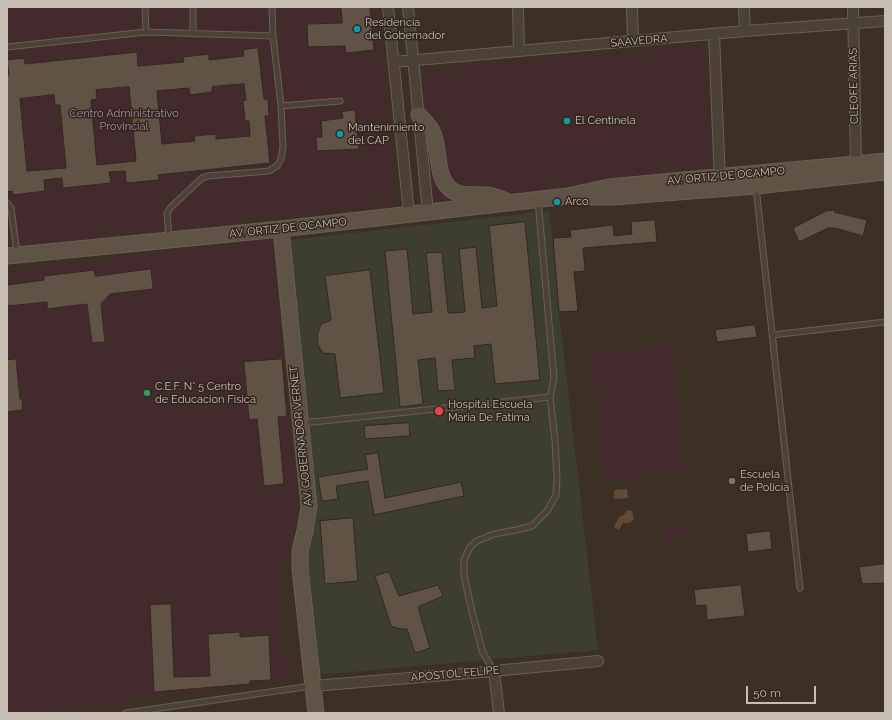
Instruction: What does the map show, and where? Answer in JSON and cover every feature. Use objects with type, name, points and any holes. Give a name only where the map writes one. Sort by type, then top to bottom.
[{"type":"main road","points":[[419,115],[432,131],[436,142],[442,176],[447,186],[454,191],[465,194],[488,195],[511,202]]},
{"type":"main road","name":"AV. ORTIZ DE OCAMPO","points":[[12,256],[281,229],[568,196],[612,197],[885,161]]},
{"type":"main road","name":"AV. ORTIZ DE OCAMPO","points":[[720,182],[756,186],[885,172]]},
{"type":"main road","name":"AV. GOBERNADOR VERNET","points":[[281,229],[309,506],[300,550],[300,569],[316,713]]},
{"type":"street","points":[[388,7],[409,214]]},
{"type":"street","points":[[408,7],[428,212]]},
{"type":"street","points":[[518,7],[519,51]]},
{"type":"street","points":[[632,7],[633,41]]},
{"type":"street","points":[[744,7],[745,31]]},
{"type":"street","name":"CLEOFE ARIAS","points":[[853,7],[856,164]]},
{"type":"street","name":"SAAVEDRA","points":[[394,62],[745,31],[885,21]]},
{"type":"street","points":[[714,34],[720,182]]},
{"type":"street","name":"APÓSTOL FELIPE","points":[[313,686],[598,661]]},
{"type":"street","points":[[494,671],[499,713]]},
{"type":"lane","points":[[145,7],[146,32]]},
{"type":"lane","points":[[193,7],[193,34]]},
{"type":"lane","points":[[169,240],[167,213],[171,207],[202,178],[208,176],[269,171],[277,166],[281,159],[283,147],[281,106],[273,36],[272,7]]},
{"type":"lane","points":[[7,47],[146,32],[273,36]]},
{"type":"lane","points":[[281,106],[340,101]]},
{"type":"lane","points":[[756,186],[800,588]]},
{"type":"lane","points":[[494,671],[483,653],[464,575],[464,560],[470,547],[476,541],[494,534],[532,526],[547,511],[556,495],[556,440],[550,397],[554,378],[538,199]]},
{"type":"lane","points":[[7,203],[10,208],[12,256]]},
{"type":"lane","points":[[772,335],[885,322]]},
{"type":"lane","points":[[300,424],[550,397]]},
{"type":"lane","points":[[126,713],[313,686]]},
{"type":"shaded area","name":"Hospital Escuela Maria De Fatima","points":[[549,211],[553,239],[559,312],[598,650],[317,675],[304,551],[317,510],[289,240]]},
{"type":"shaded area","points":[[627,489],[628,498],[614,499],[614,490]]},
{"type":"shaded area","points":[[627,510],[632,511],[634,519],[630,523],[623,523],[619,530],[614,527],[619,517],[624,515]]},
{"type":"green space","name":"Centro Administrativo Provincial","points":[[7,7],[378,7],[396,203],[7,249]]},
{"type":"green space","name":"El Centinela","points":[[703,46],[711,171],[433,204],[422,70]]},
{"type":"green space","name":"C.E.F. N° 5 Centro de Educacion Fisica","points":[[272,239],[299,515],[277,596],[288,681],[32,713],[7,713],[7,272]]},
{"type":"green space","points":[[672,345],[686,472],[605,481],[591,354]]},
{"type":"green space","points":[[691,524],[692,536],[664,539],[662,528]]},
{"type":"building","name":"Residencia del Gobernador","points":[[341,7],[370,7],[374,50],[346,53],[345,46],[308,47],[307,24],[342,23]]},
{"type":"building","points":[[258,48],[264,99],[268,99],[269,116],[265,116],[270,163],[158,175],[159,180],[126,183],[125,171],[109,172],[111,183],[63,188],[62,178],[44,180],[45,191],[13,195],[12,191],[7,192],[7,75],[9,75],[7,60],[24,58],[25,64],[137,52],[138,66],[184,62],[183,57],[209,54],[209,60],[244,56],[243,50]],"holes":[[[244,84],[246,100],[243,101],[245,121],[249,121],[250,136],[216,139],[216,134],[194,136],[195,141],[162,144],[157,91],[189,88],[190,95],[212,92],[212,87]],[[129,87],[136,161],[97,165],[91,100],[97,99],[96,90]],[[54,95],[55,105],[60,105],[66,168],[27,171],[20,99]]]},
{"type":"building","name":"Mantenimiento del CAP","points":[[355,110],[359,149],[317,151],[316,137],[322,137],[321,121],[343,118],[342,112]]},
{"type":"building","points":[[835,210],[834,212],[867,220],[863,236],[835,228],[828,228],[799,242],[793,228],[826,211]]},
{"type":"building","points":[[655,220],[657,242],[583,248],[585,271],[574,272],[578,311],[559,312],[553,238],[571,237],[570,230],[613,225],[614,236],[632,234],[631,222]]},
{"type":"building","points":[[525,222],[540,380],[495,384],[491,344],[474,346],[475,358],[452,360],[455,390],[438,391],[435,358],[418,360],[423,404],[400,407],[385,251],[407,249],[413,314],[432,312],[426,253],[442,252],[448,313],[465,312],[459,249],[476,247],[482,308],[497,306],[489,226]]},
{"type":"building","points":[[151,269],[153,289],[110,294],[101,304],[105,342],[92,343],[87,304],[47,309],[47,302],[8,306],[7,285],[44,280],[44,276],[94,270],[95,276]]},
{"type":"building","points":[[370,270],[384,393],[340,398],[335,354],[323,353],[318,345],[317,335],[321,324],[331,320],[325,276]]},
{"type":"building","points":[[755,325],[757,337],[717,342],[715,330]]},
{"type":"building","points":[[16,359],[20,399],[22,399],[23,410],[7,412],[7,360]]},
{"type":"building","points":[[282,359],[287,416],[278,417],[284,484],[264,486],[257,419],[249,420],[244,362]]},
{"type":"building","points":[[409,423],[410,436],[365,439],[364,426]]},
{"type":"building","points":[[378,453],[385,498],[461,482],[464,496],[374,515],[368,481],[336,486],[338,499],[322,501],[318,477],[368,469],[365,455]]},
{"type":"building","points":[[353,518],[358,581],[325,584],[320,521]]},
{"type":"building","points":[[770,531],[772,549],[748,552],[746,534]]},
{"type":"building","points":[[885,564],[885,583],[862,584],[859,567]]},
{"type":"building","points":[[389,572],[399,596],[438,585],[443,596],[418,607],[430,648],[415,653],[407,629],[400,629],[391,626],[375,576]]},
{"type":"building","points":[[741,585],[745,616],[707,620],[706,605],[696,606],[694,590]]},
{"type":"building","points":[[171,604],[174,677],[210,676],[208,634],[240,632],[240,637],[269,635],[271,680],[250,681],[250,684],[154,692],[150,605]]},
{"type":"place","name":"Residencia del Gobernador","points":[[357,29]]},
{"type":"place","name":"El Centinela","points":[[567,121]]},
{"type":"place","name":"Mantenimiento del CAP","points":[[340,134]]},
{"type":"place","name":"Arco","points":[[557,202]]},
{"type":"place","name":"C.E.F. N° 5 Centro de Educacion Fisica","points":[[147,393]]},
{"type":"place","name":"Hospital Escuela Maria De Fatima","points":[[439,411]]},
{"type":"place","name":"Escuela de Policía","points":[[732,481]]}]
